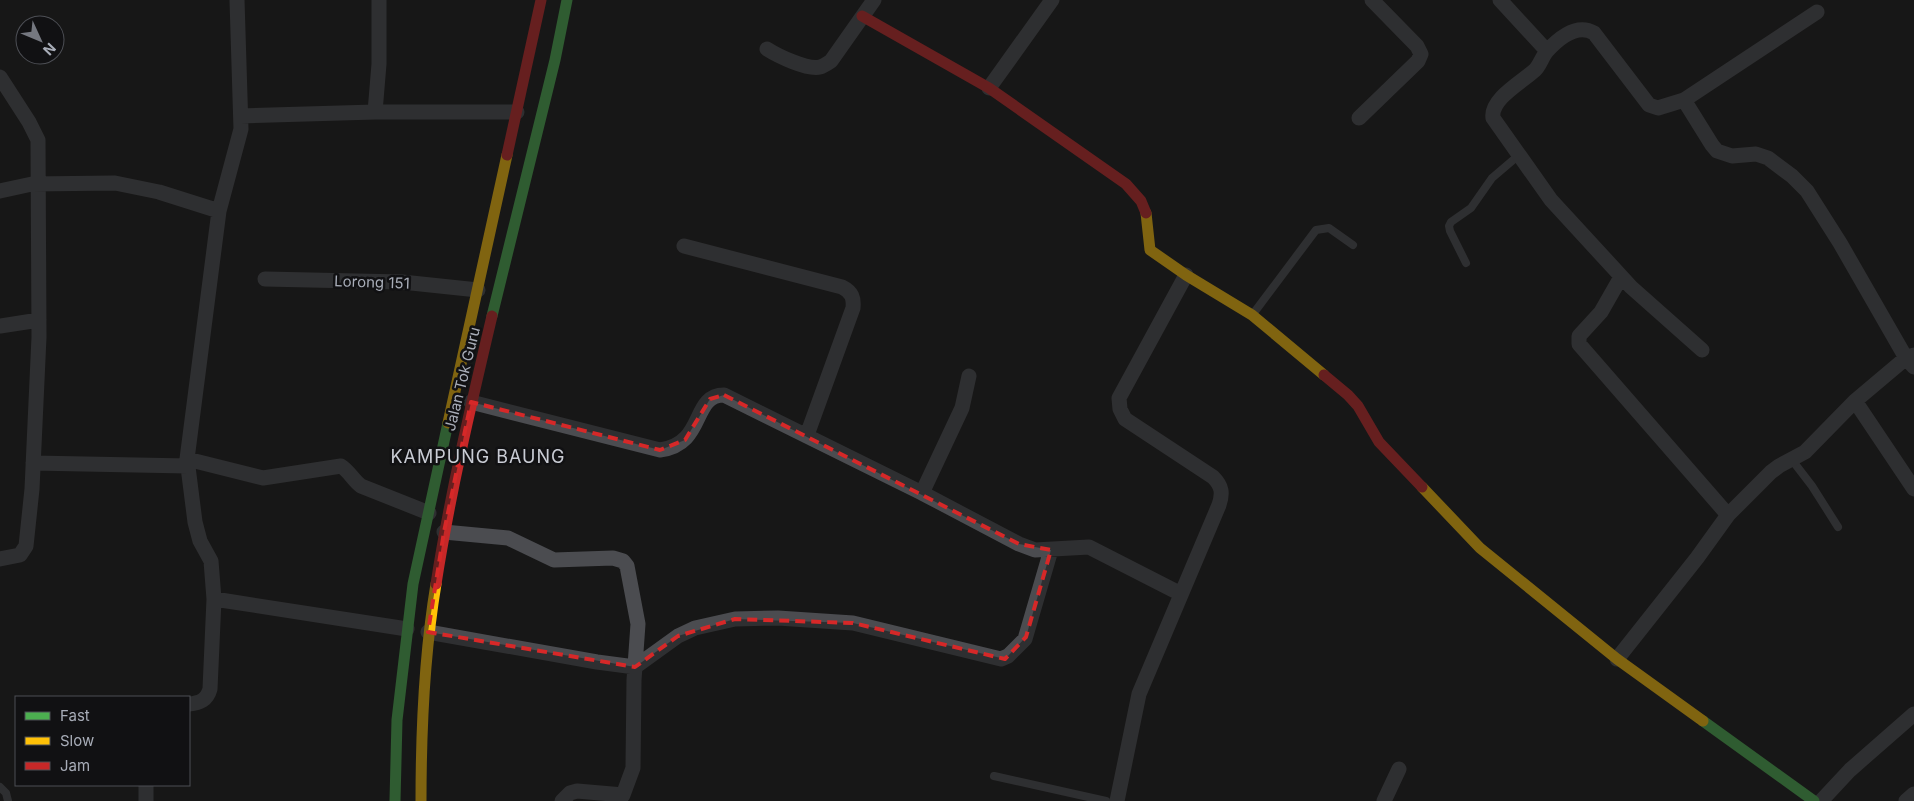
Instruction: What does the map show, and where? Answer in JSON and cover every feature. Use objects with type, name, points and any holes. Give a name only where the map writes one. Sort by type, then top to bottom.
[{"type":"main road","name":"Jalan Tok Guru","points":[[395,801],[394,765],[407,629],[414,584],[541,0]]},
{"type":"main road","name":"Jalan Tok Guru","points":[[421,801],[421,762],[428,632],[444,532],[471,402],[553,70],[567,0]]},
{"type":"main road","points":[[862,16],[989,88],[1126,184],[1140,197],[1145,206],[1148,246],[1150,250],[1186,275],[1252,315],[1348,395],[1358,406],[1379,442],[1480,548],[1617,659],[1814,801]]},
{"type":"street","points":[[190,704],[202,700],[207,696],[210,689],[214,599],[211,561],[200,541],[195,522],[188,463],[219,211],[241,129],[237,0]]},
{"type":"street","points":[[375,112],[379,64],[379,0]]},
{"type":"street","points":[[767,49],[783,59],[816,67],[822,66],[831,61],[874,0]]},
{"type":"street","points":[[989,88],[1052,0]]},
{"type":"street","points":[[1359,118],[1418,61],[1421,54],[1417,46],[1372,0]]},
{"type":"street","points":[[1500,0],[1547,51]]},
{"type":"street","points":[[1702,350],[1621,277],[1551,200],[1493,118],[1494,106],[1535,70],[1547,51],[1576,30],[1582,29],[1591,32],[1649,105],[1658,108],[1684,100],[1817,12]]},
{"type":"street","points":[[0,77],[35,132],[38,140],[38,320],[33,463],[25,550],[20,555],[0,559]]},
{"type":"street","points":[[1617,659],[1697,558],[1728,515],[1771,472],[1815,444],[1855,401],[1911,360],[1807,190],[1768,158],[1756,154],[1732,156],[1717,151],[1684,100]]},
{"type":"street","points":[[241,116],[375,112],[517,112]]},
{"type":"street","points":[[0,191],[38,184],[115,183],[159,192],[219,211]]},
{"type":"street","points":[[684,246],[842,287],[852,295],[853,308],[807,435]]},
{"type":"street","points":[[1117,801],[1139,694],[1220,505],[1222,494],[1222,488],[1213,477],[1125,420],[1120,409],[1120,398],[1186,275]]},
{"type":"street","points":[[1621,277],[1601,312],[1579,336],[1579,344],[1728,515]]},
{"type":"street","name":"Lorong 151","points":[[265,279],[402,282],[478,290]]},
{"type":"street","points":[[0,326],[38,320]]},
{"type":"street","points":[[922,493],[962,408],[969,376]]},
{"type":"street","points":[[471,402],[660,450],[668,449],[691,434],[704,406],[715,395],[724,395],[922,493],[1019,544],[1035,550],[1080,547],[1096,549],[1181,594]]},
{"type":"street","points":[[1855,401],[1914,489]]},
{"type":"street","points":[[33,463],[188,463],[242,472],[254,477],[263,478],[341,466],[361,486],[429,514]]},
{"type":"street","points":[[444,532],[511,539],[554,560],[613,558],[623,561],[629,571],[638,624],[632,771],[624,795],[577,791],[570,793],[562,801]]},
{"type":"street","points":[[428,632],[597,662],[635,666],[678,636],[695,628],[735,619],[778,618],[853,623],[997,659],[1005,658],[1023,642],[1026,636],[1051,550]]},
{"type":"street","points":[[214,599],[407,629]]},
{"type":"street","points":[[1821,801],[1850,770],[1914,714]]},
{"type":"street","points":[[1384,801],[1399,770]]},
{"type":"street","points":[[146,786],[146,801]]},
{"type":"street","points":[[1906,801],[1914,794]]},
{"type":"lane","points":[[1466,263],[1449,226],[1451,222],[1471,208],[1492,178],[1519,155]]},
{"type":"lane","points":[[1252,315],[1316,230],[1329,228],[1353,245]]},
{"type":"lane","points":[[1792,460],[1812,486],[1838,526]]},
{"type":"lane","points":[[994,776],[1106,801]]},
{"type":"lane","points":[[0,786],[6,794],[8,801]]},
{"type":"highlighted area","points":[[724,395],[1019,544],[1051,550],[1026,637],[1005,659],[853,623],[735,619],[678,636],[635,667],[428,632],[444,532],[471,402],[660,450],[685,440],[710,399]]},
{"type":"traffic: fast","points":[[492,316],[555,60],[567,0]]},
{"type":"traffic: fast","points":[[395,801],[397,720],[413,584],[448,423]]},
{"type":"traffic: fast","points":[[1703,721],[1814,801]]},
{"type":"traffic: slow","points":[[448,423],[507,155]]},
{"type":"traffic: slow","points":[[1146,213],[1150,250],[1186,275],[1252,315],[1324,375]]},
{"type":"traffic: slow","points":[[1422,487],[1480,548],[1617,659],[1703,721]]},
{"type":"traffic: slow","points":[[421,801],[424,692],[436,584]]},
{"type":"traffic: jam","points":[[507,155],[541,0]]},
{"type":"traffic: jam","points":[[862,16],[989,88],[1126,184],[1141,201],[1146,213]]},
{"type":"traffic: jam","points":[[436,584],[454,483],[492,316]]},
{"type":"traffic: jam","points":[[1324,375],[1358,406],[1379,442],[1422,487]]},
{"type":"district","name":"KAMPUNG BAUNG","points":[[478,456]]}]
